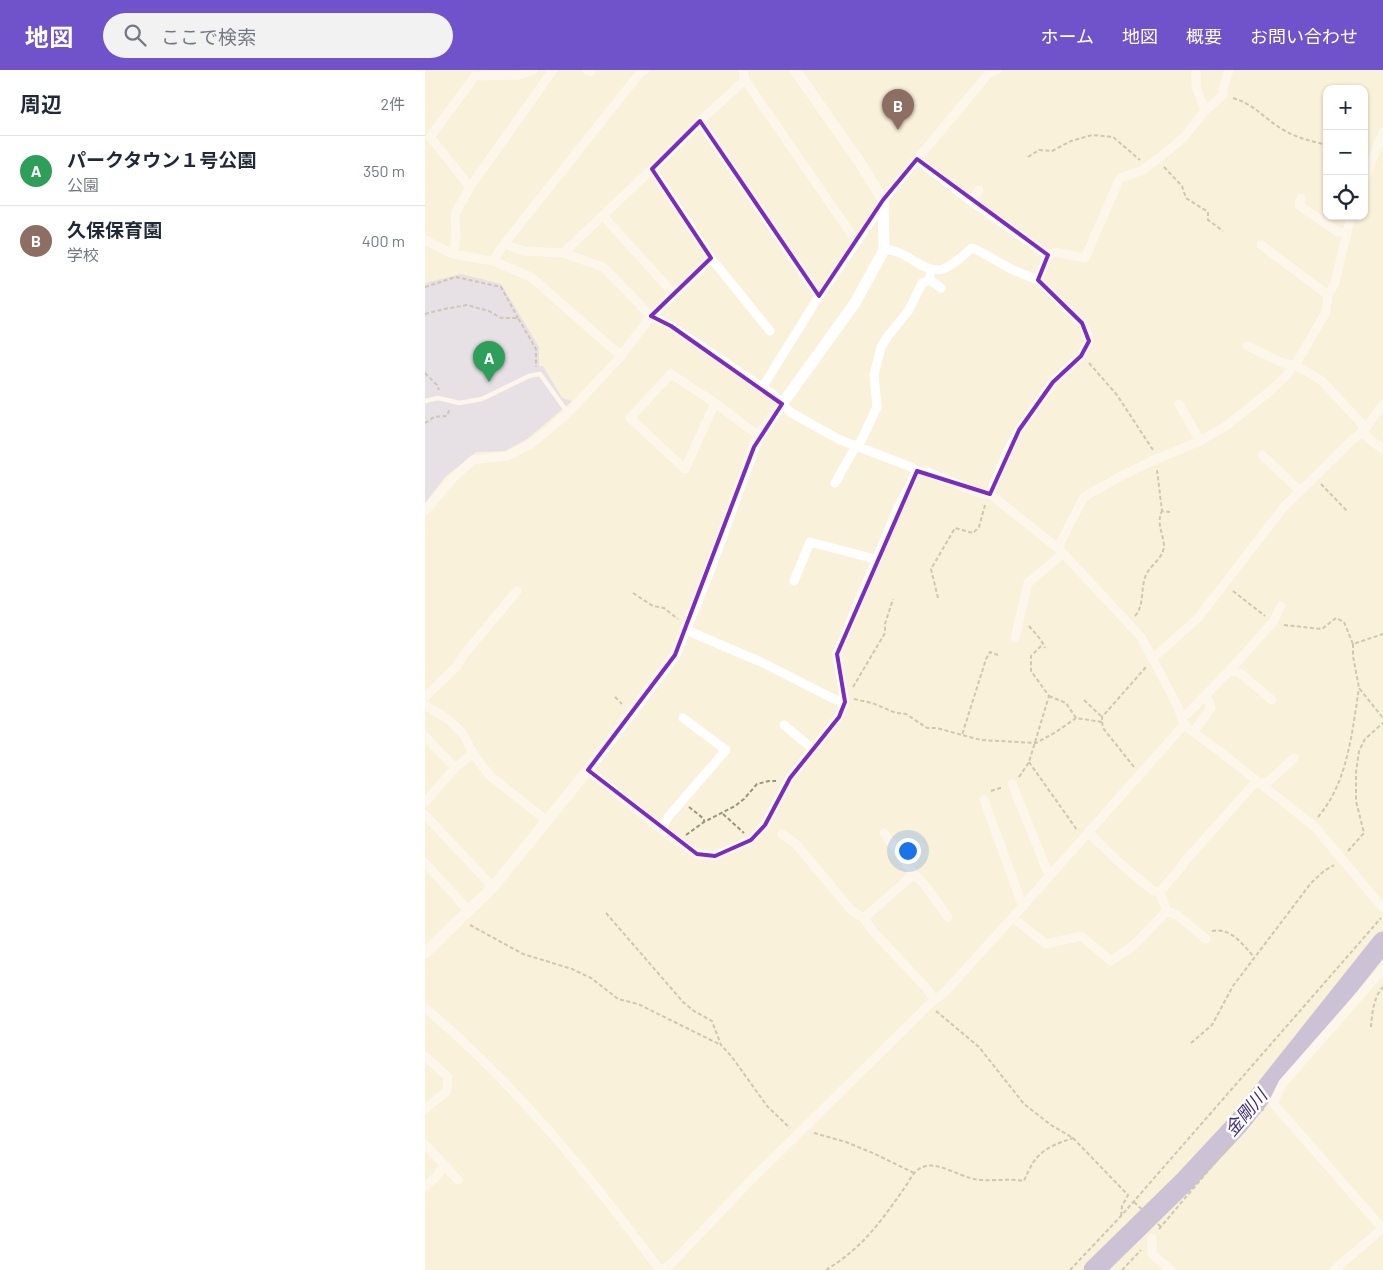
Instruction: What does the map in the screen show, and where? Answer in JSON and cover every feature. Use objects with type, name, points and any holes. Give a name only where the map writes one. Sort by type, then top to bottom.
[{"type":"street","points":[[470,187],[427,135],[475,76],[519,75],[533,70]]},
{"type":"street","points":[[453,254],[456,238],[455,214],[470,187],[553,70]]},
{"type":"street","points":[[493,261],[504,244],[640,73],[645,70]]},
{"type":"street","points":[[743,70],[745,80],[856,242]]},
{"type":"street","points":[[425,953],[493,887],[588,770],[675,655],[759,436],[855,303],[884,250],[883,200],[859,161],[795,70]]},
{"type":"street","points":[[1196,70],[1196,86],[1205,111]]},
{"type":"street","points":[[1037,280],[1047,255],[1055,252],[1085,258],[1120,178],[1141,171],[1184,137],[1205,111],[1223,95],[1229,70]]},
{"type":"street","points":[[762,388],[819,296],[876,214],[883,200],[991,71]]},
{"type":"street","points":[[563,253],[745,80]]},
{"type":"street","points":[[700,121],[819,296]]},
{"type":"street","points":[[1366,175],[1383,132]]},
{"type":"street","points":[[917,159],[971,201],[1047,255]]},
{"type":"street","points":[[652,169],[711,258],[770,330]]},
{"type":"street","points":[[971,201],[979,190]]},
{"type":"street","points":[[1301,198],[1299,205],[1336,231],[1346,234]]},
{"type":"street","points":[[603,216],[674,294]]},
{"type":"street","points":[[1015,638],[1028,583],[1060,556],[1060,543],[1084,497],[1152,461],[1200,441],[1226,426],[1270,391],[1297,362],[1327,312],[1328,295],[1335,284],[1350,220]]},
{"type":"street","points":[[425,240],[453,254],[493,261],[531,277],[621,356]]},
{"type":"street","points":[[504,244],[524,251],[563,253],[603,267],[651,316],[671,326],[774,395],[791,412],[838,440],[911,467],[917,471],[927,472],[982,494],[990,494],[1060,550],[1141,637],[1178,707],[1182,721],[1193,732],[1311,824],[1383,908]]},
{"type":"street","points":[[1261,245],[1328,295]]},
{"type":"street","points":[[884,250],[894,249],[930,270],[943,269],[971,248],[981,252],[1011,269],[1037,280],[1082,323],[1087,332],[1089,341],[1081,356],[1053,382],[1019,430],[990,494]]},
{"type":"street","points":[[425,511],[452,479],[473,460],[507,456],[531,444],[568,413],[621,356],[651,316],[711,258]]},
{"type":"street","points":[[930,270],[930,280]]},
{"type":"street","points":[[930,280],[941,288]]},
{"type":"street","points":[[835,483],[855,446],[861,441],[877,407],[874,375],[881,347],[909,310],[922,283],[930,280]]},
{"type":"street","points":[[1247,346],[1283,363],[1299,367],[1322,381],[1361,423],[1366,437],[1383,449]]},
{"type":"street","points":[[715,403],[685,469],[630,418],[671,374],[715,403],[759,436]]},
{"type":"street","points":[[1179,404],[1200,441]]},
{"type":"street","points":[[1152,659],[1198,618],[1283,508],[1299,490],[1363,432],[1383,404]]},
{"type":"street","points":[[1262,455],[1299,490]]},
{"type":"street","points":[[588,770],[679,843],[697,854],[715,856],[751,840],[765,825],[790,778],[839,717],[845,702],[837,654],[875,559],[917,471]]},
{"type":"street","points":[[793,580],[810,542],[875,559]]},
{"type":"street","points":[[425,696],[456,667],[465,653],[517,591]]},
{"type":"street","points":[[425,1008],[456,1033],[522,1100],[609,1202],[662,1270],[673,1262],[750,1181],[934,1000],[945,992],[1023,907],[1049,874],[1139,774],[1188,713],[1231,670],[1273,622],[1281,606]]},
{"type":"street","points":[[688,625],[845,702]]},
{"type":"street","points":[[1231,670],[1240,673],[1272,700]]},
{"type":"street","points":[[1193,732],[1211,708],[1208,700],[1204,697]]},
{"type":"street","points":[[425,705],[449,720],[463,734],[473,753],[489,775],[547,821]]},
{"type":"street","points":[[661,829],[668,817],[726,750],[683,718]]},
{"type":"street","points":[[783,725],[813,750]]},
{"type":"street","points":[[425,736],[455,768]]},
{"type":"street","points":[[425,802],[455,768],[473,753]]},
{"type":"street","points":[[1159,893],[1185,861],[1255,784],[1268,782],[1294,758]]},
{"type":"street","points":[[1012,784],[1049,874]]},
{"type":"street","points":[[984,800],[1023,907]]},
{"type":"street","points":[[425,815],[493,887]]},
{"type":"street","points":[[1090,829],[1092,836],[1121,865],[1152,890],[1159,893],[1167,911],[1177,915],[1203,936]]},
{"type":"street","points":[[884,833],[948,917]]},
{"type":"street","points":[[782,834],[796,844],[852,911],[865,918],[871,929],[928,990],[934,1000]]},
{"type":"street","points":[[425,863],[465,915]]},
{"type":"street","points":[[865,918],[914,874]]},
{"type":"street","points":[[1013,918],[1046,944],[1081,936],[1111,961],[1134,945],[1167,911]]},
{"type":"street","points":[[1334,1270],[1383,1229],[1273,1102],[1283,1083],[1383,969]]},
{"type":"street","points":[[425,1056],[448,1077],[447,1091],[425,1110]]},
{"type":"street","points":[[425,1144],[458,1180]]},
{"type":"street","points":[[425,1187],[437,1176],[444,1165]]},
{"type":"street","points":[[1152,1238],[1152,1254],[1171,1270]]},
{"type":"lane","points":[[425,401],[438,398],[459,403],[482,399],[529,376],[540,374],[568,413]]},
{"type":"path","points":[[1223,95],[1246,102],[1295,137],[1323,144]]},
{"type":"path","points":[[425,287],[456,277],[501,287],[537,349],[536,375]]},
{"type":"path","points":[[425,314],[467,305],[489,311],[501,318],[518,318]]},
{"type":"path","points":[[1081,356],[1122,403],[1156,455],[1152,461],[1157,466],[1162,510],[1159,525],[1164,546],[1161,557],[1149,567],[1139,611],[1128,623]]},
{"type":"path","points":[[425,373],[437,385],[443,399]]},
{"type":"path","points":[[425,423],[434,417],[447,416],[452,401]]},
{"type":"path","points":[[1313,477],[1347,511]]},
{"type":"path","points":[[938,598],[931,569],[955,528],[973,533],[979,527],[990,494]]},
{"type":"path","points":[[1162,510],[1170,512]]},
{"type":"path","points":[[1225,583],[1273,622],[1322,629],[1336,618],[1344,622],[1353,644],[1353,656],[1359,688],[1350,742],[1337,790],[1330,802],[1311,824]]},
{"type":"path","points":[[633,593],[653,606],[664,608],[671,615],[688,625]]},
{"type":"path","points":[[845,702],[885,633],[885,624],[893,598]]},
{"type":"path","points":[[1021,613],[1045,648]]},
{"type":"path","points":[[1353,644],[1383,634]]},
{"type":"path","points":[[1043,644],[1031,656],[1031,671],[1049,696],[1066,703],[1076,718]]},
{"type":"path","points":[[962,735],[986,659],[990,652],[997,655]]},
{"type":"path","points":[[1139,774],[1103,728],[1102,717],[1152,659]]},
{"type":"path","points":[[1359,688],[1383,718]]},
{"type":"path","points":[[984,800],[984,794],[1012,784],[1023,772],[1036,743],[1049,696]]},
{"type":"path","points":[[845,702],[853,699],[872,703],[897,713],[906,714],[927,728],[937,728],[981,740],[1036,743],[1076,718],[1102,722]]},
{"type":"path","points":[[1084,700],[1102,717]]},
{"type":"path","points":[[1191,1042],[1212,1025],[1233,986],[1311,883],[1324,871],[1342,859],[1364,833],[1356,801],[1356,772],[1359,751],[1365,739],[1383,723]]},
{"type":"path","points":[[1029,762],[1083,837]]},
{"type":"path","points":[[679,843],[685,835],[704,822],[723,814],[745,799],[757,784],[769,781],[780,782],[790,778]]},
{"type":"path","points":[[682,801],[704,819],[704,822]]},
{"type":"path","points":[[723,814],[751,840]]},
{"type":"path","points":[[606,913],[683,1002],[694,1012],[713,1021],[721,1045]]},
{"type":"path","points":[[465,915],[468,924],[523,954],[572,969],[591,978],[618,999],[638,1004],[721,1045],[732,1057],[767,1106],[797,1135]]},
{"type":"path","points":[[1070,1270],[1134,1202],[1383,915]]},
{"type":"path","points":[[1203,936],[1217,930],[1234,935],[1254,957]]},
{"type":"path","points":[[1371,1026],[1371,1017],[1378,992],[1383,987]]},
{"type":"path","points":[[934,1000],[935,1010],[979,1047],[1023,1104],[1051,1125],[1073,1138],[1128,1195],[1122,1206],[1121,1216]]},
{"type":"path","points":[[1122,1270],[1152,1238],[1257,1114],[1273,1102]]},
{"type":"path","points":[[804,1128],[817,1134],[846,1142],[914,1173]]},
{"type":"path","points":[[826,1270],[868,1238],[919,1168],[928,1165],[973,1178],[1024,1181],[1040,1152],[1073,1138]]},
{"type":"path","points":[[1134,1202],[1161,1227]]},
{"type":"highlighted area","points":[[700,121],[819,296],[883,200],[917,159],[1048,255],[1038,280],[1082,323],[1089,341],[1081,356],[1053,382],[1019,430],[990,494],[917,471],[837,654],[845,702],[839,717],[790,778],[765,825],[751,840],[715,856],[697,854],[588,770],[675,655],[754,447],[782,404],[671,326],[651,316],[711,258],[652,169]]},
{"type":"shaded area","points":[[461,274],[501,284],[539,347],[539,366],[543,366],[562,398],[572,401],[527,439],[505,451],[476,452],[445,477],[425,503],[425,283]]},
{"type":"waterway","name":"金剛川","points":[[1094,1270],[1185,1181],[1239,1123],[1383,942]]},
{"type":"place","name":"久保保育園","points":[[898,130]]},
{"type":"place","name":"パークタウン１号公園","points":[[489,382]]}]
